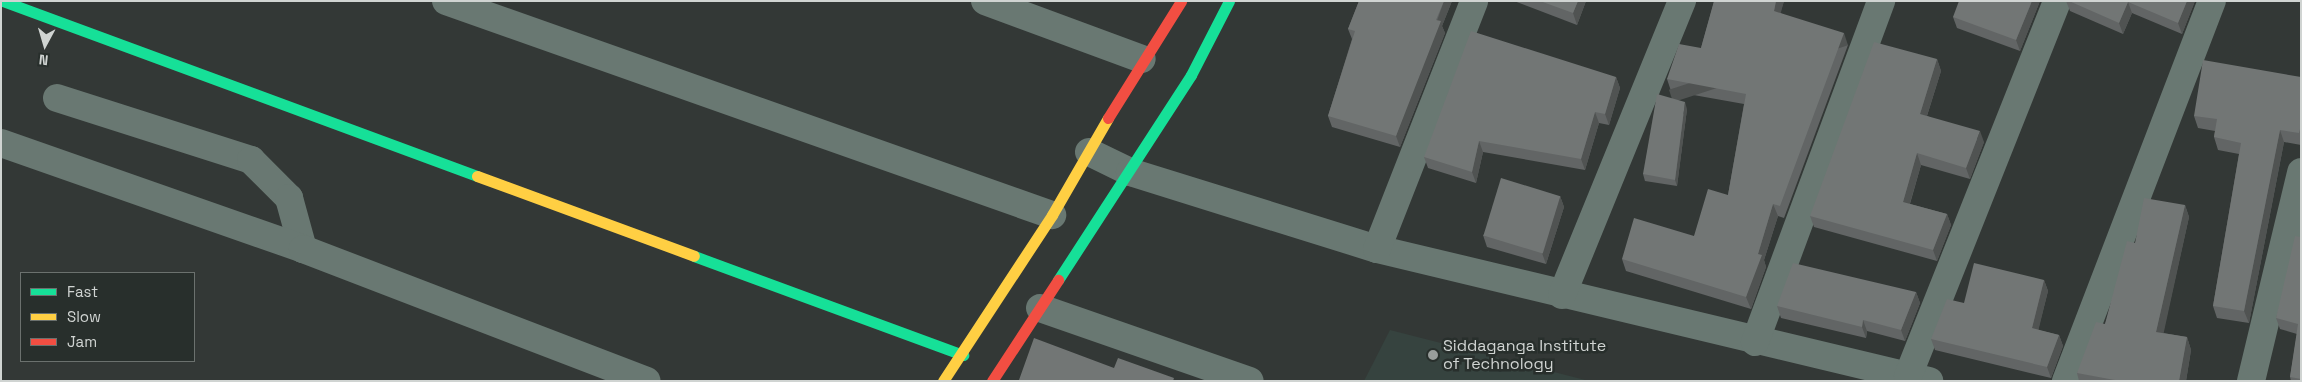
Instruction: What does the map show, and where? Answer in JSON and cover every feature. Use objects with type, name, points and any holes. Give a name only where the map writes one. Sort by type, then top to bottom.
[{"type":"street","points":[[3,1],[963,356]]},
{"type":"street","points":[[985,1],[1142,58]]},
{"type":"street","points":[[943,381],[963,356],[1052,215],[1142,58],[1181,1]]},
{"type":"street","points":[[992,381],[1130,172],[1191,75],[1229,1]]},
{"type":"street","points":[[1377,249],[1474,1]]},
{"type":"street","points":[[1562,295],[1682,1]]},
{"type":"street","points":[[1756,342],[1881,1]]},
{"type":"street","points":[[1089,152],[1130,172],[1377,249],[1756,342],[1918,378],[2057,1]]},
{"type":"street","points":[[2066,381],[2212,1]]},
{"type":"street","points":[[450,2],[1052,215]]},
{"type":"street","points":[[56,98],[250,160],[289,198],[303,249]]},
{"type":"street","points":[[1,143],[303,249],[646,381]]},
{"type":"street","points":[[2251,381],[2301,172]]},
{"type":"street","points":[[1040,308],[1190,371],[1250,381]]},
{"type":"shaded area","name":"Siddaganga Institute of Technology","points":[[1390,330],[1589,381],[1364,381]]},
{"type":"building","points":[[1359,1],[1444,1],[1436,20],[1441,21],[1396,136],[1328,116],[1355,31],[1348,29]]},
{"type":"building","points":[[1540,1],[1578,1],[1573,13]]},
{"type":"building","points":[[1714,1],[1776,1],[1774,11],[1844,33],[1780,206],[1773,204],[1758,254],[1762,255],[1746,297],[1622,259],[1634,218],[1694,236],[1708,189],[1728,195],[1746,94],[1667,79],[1679,44],[1701,48]]},
{"type":"building","points":[[1959,1],[2032,1],[2016,40],[1953,17]]},
{"type":"building","points":[[2069,1],[2187,1],[2178,23],[2128,2],[2119,23]]},
{"type":"building","points":[[1471,31],[1616,77],[1605,114],[1595,112],[1581,159],[1479,141],[1472,172],[1424,157]]},
{"type":"building","points":[[1874,42],[1937,59],[1920,114],[1980,131],[1966,168],[1917,153],[1903,202],[1947,214],[1933,250],[1810,216]]},
{"type":"building","points":[[2203,60],[2301,77],[2301,125],[2299,133],[2280,130],[2244,311],[2213,306],[2241,143],[2214,137],[2217,119],[2194,116]]},
{"type":"building","points":[[1657,94],[1685,102],[1675,180],[1643,174]]},
{"type":"building","points":[[1501,178],[1560,196],[1543,254],[1483,235]]},
{"type":"building","points":[[2144,198],[2185,205],[2156,332],[2187,337],[2179,381],[2120,381],[2077,373],[2096,322],[2105,324],[2127,241],[2135,243]]},
{"type":"building","points":[[2295,236],[2301,237],[2301,379],[2290,377],[2298,324],[2276,318]]},
{"type":"building","points":[[1793,263],[1916,292],[1901,330],[1863,320],[1862,327],[1777,306]]},
{"type":"building","points":[[1974,263],[2044,280],[2032,328],[2059,335],[2047,367],[1931,339],[1947,299],[1964,303]]},
{"type":"building","points":[[1034,338],[1114,368],[1118,358],[1174,378],[1173,381],[1022,381],[1019,380]]},
{"type":"traffic: fast","points":[[3,1],[477,176]]},
{"type":"traffic: fast","points":[[1058,280],[1191,75],[1229,1]]},
{"type":"traffic: fast","points":[[694,256],[963,355]]},
{"type":"traffic: slow","points":[[943,381],[1052,215],[1108,118]]},
{"type":"traffic: slow","points":[[477,176],[694,256]]},
{"type":"traffic: jam","points":[[1108,118],[1181,1]]},
{"type":"traffic: jam","points":[[992,381],[1058,280]]},
{"type":"place","name":"Siddaganga Institute of Technology","points":[[1433,355]]}]
